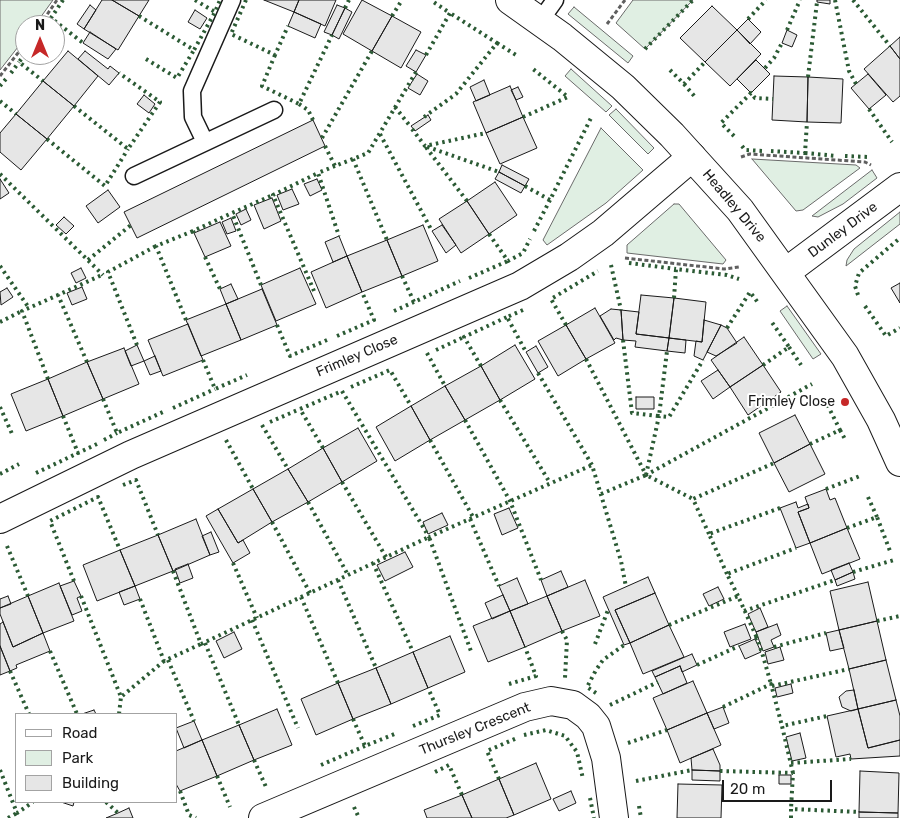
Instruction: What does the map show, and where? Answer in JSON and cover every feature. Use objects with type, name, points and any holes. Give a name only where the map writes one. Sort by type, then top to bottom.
[{"type":"street","name":"Headley Drive","points":[[510,0],[548,10],[692,157],[740,210],[845,356],[881,420],[900,462]]},
{"type":"street","name":"Frimley Close","points":[[0,519],[114,462],[520,286],[560,263],[621,220],[692,157]]},
{"type":"street","name":"Dunley Drive","points":[[786,272],[900,187]]},
{"type":"street","name":"Thursley Crescent","points":[[263,818],[525,707],[551,700],[573,705],[588,716],[596,726],[606,758],[614,818]]},
{"type":"lane","points":[[205,142],[193,117],[192,92],[232,0]]},
{"type":"lane","points":[[134,176],[274,110]]},
{"type":"path","points":[[47,15],[57,0]]},
{"type":"path","points":[[607,24],[625,0]]},
{"type":"path","points":[[0,76],[15,57]]},
{"type":"path","points":[[741,157],[750,154],[865,162],[871,165]]},
{"type":"path","points":[[591,242],[616,255],[628,258],[724,269],[739,267]]},
{"type":"green space","points":[[0,0],[53,0],[42,15],[15,15],[15,51],[0,70]]},
{"type":"green space","points":[[633,0],[693,0],[645,49],[616,23]]},
{"type":"green space","points":[[574,7],[633,56],[628,63],[568,14]]},
{"type":"green space","points":[[571,69],[612,106],[606,112],[565,76]]},
{"type":"green space","points":[[616,109],[654,148],[648,154],[609,115]]},
{"type":"green space","points":[[601,128],[643,170],[606,203],[547,245],[543,240]]},
{"type":"green space","points":[[752,159],[856,165],[860,168],[803,210],[796,211]]},
{"type":"green space","points":[[872,170],[877,178],[843,204],[818,217],[812,216]]},
{"type":"green space","points":[[674,204],[679,204],[726,260],[723,264],[627,253],[627,245]]},
{"type":"green space","points":[[900,212],[900,224],[846,266],[847,260],[854,249]]},
{"type":"green space","points":[[787,306],[821,354],[813,359],[780,311]]},
{"type":"building","points":[[102,0],[112,0],[139,16],[118,50],[84,29]]},
{"type":"building","points":[[112,0],[149,0],[139,16]]},
{"type":"building","points":[[264,0],[299,0],[294,12]]},
{"type":"building","points":[[299,0],[336,0],[325,26],[294,12]]},
{"type":"building","points":[[362,0],[392,16],[372,51],[343,34]]},
{"type":"building","points":[[817,0],[830,0],[830,4],[817,2]]},
{"type":"building","points":[[90,5],[96,10],[84,29],[77,24]]},
{"type":"building","points":[[337,5],[345,8],[332,35],[324,32]]},
{"type":"building","points":[[712,6],[737,30],[705,62],[680,38]]},
{"type":"building","points":[[345,8],[352,12],[339,39],[332,35]]},
{"type":"building","points":[[195,10],[207,18],[200,29],[188,22]]},
{"type":"building","points":[[294,12],[321,24],[315,38],[288,26]]},
{"type":"building","points":[[392,16],[421,32],[401,68],[372,51]]},
{"type":"building","points":[[748,19],[761,32],[750,44],[737,30]]},
{"type":"building","points":[[737,30],[761,54],[730,86],[705,62]]},
{"type":"building","points":[[787,30],[797,35],[792,47],[782,43]]},
{"type":"building","points":[[90,32],[116,49],[108,59],[83,43]]},
{"type":"building","points":[[900,37],[900,59],[890,46]]},
{"type":"building","points":[[890,46],[900,59],[900,96],[893,102],[864,69]]},
{"type":"building","points":[[416,50],[426,55],[416,72],[406,66]]},
{"type":"building","points":[[68,51],[98,76],[74,106],[43,81],[56,65],[65,65],[65,55]]},
{"type":"building","points":[[85,51],[108,69],[110,66],[119,73],[109,85],[78,59]]},
{"type":"building","points":[[756,60],[770,74],[751,93],[737,79]]},
{"type":"building","points":[[417,74],[428,81],[420,95],[408,88]]},
{"type":"building","points":[[868,74],[886,95],[869,109],[851,88]]},
{"type":"building","points":[[774,76],[808,77],[807,122],[772,120]]},
{"type":"building","points":[[808,77],[843,79],[841,123],[807,122]]},
{"type":"building","points":[[484,80],[490,95],[476,101],[470,87]]},
{"type":"building","points":[[43,81],[74,106],[47,139],[16,114]]},
{"type":"building","points":[[510,86],[523,117],[486,133],[473,102]]},
{"type":"building","points":[[518,87],[523,97],[516,100],[511,90]]},
{"type":"building","points":[[144,95],[155,104],[149,113],[137,104]]},
{"type":"building","points":[[16,114],[47,139],[21,170],[0,152],[0,133]]},
{"type":"building","points":[[428,115],[431,120],[415,131],[411,126]]},
{"type":"building","points":[[523,117],[537,148],[500,164],[486,133]]},
{"type":"building","points":[[313,120],[325,146],[137,238],[124,212]]},
{"type":"building","points":[[502,165],[529,179],[525,186],[499,172]]},
{"type":"building","points":[[499,172],[525,186],[521,193],[495,179]]},
{"type":"building","points":[[0,179],[9,193],[0,199]]},
{"type":"building","points":[[317,179],[322,190],[310,196],[304,184]]},
{"type":"building","points":[[495,182],[517,215],[489,234],[467,201]]},
{"type":"building","points":[[292,189],[299,204],[283,210],[277,195]]},
{"type":"building","points":[[108,190],[120,207],[98,223],[86,206]]},
{"type":"building","points":[[272,198],[281,221],[264,229],[254,205]]},
{"type":"building","points":[[467,201],[489,234],[461,253],[439,219]]},
{"type":"building","points":[[246,209],[251,220],[241,225],[236,214]]},
{"type":"building","points":[[64,217],[74,226],[66,234],[56,225]]},
{"type":"building","points":[[231,218],[236,231],[227,234],[222,222]]},
{"type":"building","points":[[220,222],[231,246],[205,257],[194,233]]},
{"type":"building","points":[[423,225],[438,261],[402,276],[387,240]]},
{"type":"building","points":[[442,225],[456,245],[446,253],[432,231]]},
{"type":"building","points":[[339,236],[347,256],[333,262],[325,242]]},
{"type":"building","points":[[387,240],[402,276],[362,292],[347,256]]},
{"type":"building","points":[[347,256],[362,292],[326,308],[311,272]]},
{"type":"building","points":[[81,268],[86,278],[76,283],[71,273]]},
{"type":"building","points":[[300,268],[316,304],[276,321],[261,285]]},
{"type":"building","points":[[900,283],[900,303],[891,288]]},
{"type":"building","points":[[231,284],[238,299],[226,304],[220,289]]},
{"type":"building","points":[[82,287],[87,299],[72,305],[67,293]]},
{"type":"building","points":[[7,288],[13,297],[1,305],[0,292]]},
{"type":"building","points":[[262,289],[277,325],[241,340],[226,304]]},
{"type":"building","points":[[641,295],[674,298],[669,338],[636,334]]},
{"type":"building","points":[[674,298],[706,302],[702,342],[669,338]]},
{"type":"building","points":[[226,304],[241,340],[201,356],[186,320]]},
{"type":"building","points":[[595,308],[615,343],[586,359],[566,325]]},
{"type":"building","points":[[611,309],[621,310],[623,340],[616,338],[614,340],[600,316]]},
{"type":"building","points":[[621,310],[639,312],[636,334],[669,338],[667,351],[635,347],[636,341],[623,340]]},
{"type":"building","points":[[704,320],[721,325],[703,360],[694,356],[696,341],[702,342]]},
{"type":"building","points":[[188,324],[203,360],[163,376],[148,340]]},
{"type":"building","points":[[566,325],[586,359],[558,376],[538,341]]},
{"type":"building","points":[[721,325],[727,328],[737,343],[716,356],[707,352]]},
{"type":"building","points":[[744,337],[763,365],[730,387],[711,360]]},
{"type":"building","points":[[669,338],[686,340],[685,353],[667,351]]},
{"type":"building","points":[[137,345],[144,361],[131,366],[125,351]]},
{"type":"building","points":[[515,345],[535,379],[500,400],[481,366]]},
{"type":"building","points":[[536,346],[548,367],[538,373],[526,352]]},
{"type":"building","points":[[124,348],[139,384],[103,399],[87,362]]},
{"type":"building","points":[[155,356],[161,371],[150,375],[144,361]]},
{"type":"building","points":[[87,362],[103,399],[63,416],[48,379]]},
{"type":"building","points":[[763,365],[781,392],[748,415],[730,387]]},
{"type":"building","points":[[481,366],[500,400],[465,420],[445,386]]},
{"type":"building","points":[[718,370],[730,387],[713,399],[701,381]]},
{"type":"building","points":[[48,379],[63,416],[26,431],[11,394]]},
{"type":"building","points":[[445,386],[465,420],[430,440],[411,406]]},
{"type":"building","points":[[636,397],[654,397],[654,409],[636,409]]},
{"type":"building","points":[[411,406],[430,440],[395,461],[376,427]]},
{"type":"building","points":[[795,415],[810,444],[774,463],[759,433]]},
{"type":"building","points":[[358,428],[377,461],[342,482],[323,448]]},
{"type":"building","points":[[810,444],[825,474],[789,492],[774,463]]},
{"type":"building","points":[[323,448],[342,482],[308,502],[288,469]]},
{"type":"building","points":[[288,469],[308,502],[272,522],[253,489]]},
{"type":"building","points":[[253,489],[272,522],[238,543],[218,509]]},
{"type":"building","points":[[826,489],[830,500],[835,498],[847,528],[810,543],[798,512],[809,508],[805,497]]},
{"type":"building","points":[[796,502],[798,508],[808,504],[809,508],[798,512],[810,543],[796,548],[780,508]]},
{"type":"building","points":[[509,508],[518,528],[502,535],[494,514]]},
{"type":"building","points":[[218,509],[238,543],[243,540],[250,553],[233,563],[206,516]]},
{"type":"building","points":[[442,513],[448,525],[428,534],[423,522]]},
{"type":"building","points":[[196,519],[210,555],[173,571],[158,535]]},
{"type":"building","points":[[847,528],[860,559],[822,574],[810,543]]},
{"type":"building","points":[[211,532],[219,552],[210,555],[202,536]]},
{"type":"building","points":[[158,535],[173,571],[135,586],[120,550]]},
{"type":"building","points":[[120,550],[135,586],[97,601],[83,565]]},
{"type":"building","points":[[405,552],[413,567],[385,581],[377,565]]},
{"type":"building","points":[[849,563],[853,572],[835,580],[831,570]]},
{"type":"building","points":[[188,564],[193,578],[180,583],[175,569]]},
{"type":"building","points":[[561,571],[568,587],[547,596],[541,580]]},
{"type":"building","points":[[853,572],[855,579],[837,586],[835,580]]},
{"type":"building","points":[[648,577],[655,593],[615,610],[630,643],[624,645],[603,597]]},
{"type":"building","points":[[517,578],[528,604],[510,611],[499,586]]},
{"type":"building","points":[[585,580],[600,616],[562,631],[547,596]]},
{"type":"building","points":[[74,581],[81,596],[77,598],[82,611],[72,615],[60,586]]},
{"type":"building","points":[[868,582],[877,621],[839,630],[830,591]]},
{"type":"building","points":[[59,583],[74,621],[43,633],[28,596]]},
{"type":"building","points":[[135,586],[140,599],[124,605],[119,592]]},
{"type":"building","points":[[718,587],[724,599],[709,606],[703,594]]},
{"type":"building","points":[[655,593],[669,625],[630,643],[615,610]]},
{"type":"building","points":[[503,595],[510,611],[492,619],[485,603]]},
{"type":"building","points":[[8,596],[11,604],[0,608],[0,599]]},
{"type":"building","points":[[28,596],[43,633],[13,647],[0,614],[0,608]]},
{"type":"building","points":[[547,596],[562,631],[525,647],[510,611]]},
{"type":"building","points":[[760,608],[768,627],[756,632],[748,614]]},
{"type":"building","points":[[510,611],[525,647],[488,662],[473,626]]},
{"type":"building","points":[[877,621],[886,660],[849,669],[839,630]]},
{"type":"building","points":[[3,622],[13,647],[43,633],[50,651],[16,665],[17,668],[10,671],[0,646],[0,624]]},
{"type":"building","points":[[745,624],[751,639],[730,647],[724,632]]},
{"type":"building","points":[[777,624],[781,635],[771,640],[774,647],[763,651],[756,632]]},
{"type":"building","points":[[669,625],[684,657],[643,674],[630,643]]},
{"type":"building","points":[[839,630],[844,648],[830,651],[826,633]]},
{"type":"building","points":[[234,632],[242,649],[224,658],[216,641]]},
{"type":"building","points":[[450,636],[465,672],[428,688],[413,652]]},
{"type":"building","points":[[755,639],[761,652],[745,659],[739,646]]},
{"type":"building","points":[[0,646],[10,671],[0,675]]},
{"type":"building","points":[[780,647],[784,660],[768,664],[765,652]]},
{"type":"building","points":[[413,652],[428,688],[391,704],[376,668]]},
{"type":"building","points":[[692,654],[697,665],[682,672],[680,666],[655,677],[652,671]]},
{"type":"building","points":[[886,660],[896,700],[858,709],[849,669]]},
{"type":"building","points":[[680,666],[687,683],[663,694],[655,677]]},
{"type":"building","points":[[376,668],[391,704],[353,719],[338,683]]},
{"type":"building","points":[[693,681],[707,713],[667,730],[653,698]]},
{"type":"building","points":[[338,683],[353,719],[316,735],[301,699]]},
{"type":"building","points":[[791,684],[793,693],[777,697],[775,688]]},
{"type":"building","points":[[854,690],[858,709],[851,711],[842,707],[839,697],[846,691]]},
{"type":"building","points":[[896,700],[900,716],[900,740],[868,748],[858,709]]},
{"type":"building","points":[[723,707],[729,723],[714,729],[707,713]]},
{"type":"building","points":[[277,709],[292,745],[254,760],[239,725]]},
{"type":"building","points":[[858,709],[868,748],[900,740],[900,756],[851,759],[850,754],[836,757],[827,716]]},
{"type":"building","points":[[94,710],[96,713],[85,713]]},
{"type":"building","points":[[707,713],[721,745],[680,763],[667,730]]},
{"type":"building","points":[[194,721],[202,740],[184,748],[178,733],[178,727]]},
{"type":"building","points":[[239,725],[254,760],[217,776],[202,740]]},
{"type":"building","points":[[800,733],[806,758],[792,761],[786,737]]},
{"type":"building","points":[[202,740],[217,776],[180,791],[178,788],[178,750]]},
{"type":"building","points":[[713,749],[720,765],[720,771],[692,770],[691,758]]},
{"type":"building","points":[[536,763],[551,799],[514,815],[499,779]]},
{"type":"building","points":[[692,770],[720,771],[720,781],[692,780]]},
{"type":"building","points":[[860,771],[899,773],[898,813],[859,812]]},
{"type":"building","points":[[779,775],[791,775],[791,784],[779,784]]},
{"type":"building","points":[[499,779],[514,815],[506,818],[472,818],[462,795]]},
{"type":"building","points":[[678,784],[722,785],[721,818],[677,818]]},
{"type":"building","points":[[571,791],[576,803],[559,811],[553,799]]},
{"type":"building","points":[[462,795],[472,818],[427,818],[424,810]]},
{"type":"building","points":[[129,808],[133,818],[106,818],[118,813]]},
{"type":"building","points":[[859,812],[898,813],[898,818],[859,818]]},
{"type":"hedge","points":[[63,0],[51,18],[83,43]]},
{"type":"hedge","points":[[195,0],[215,12],[220,0]]},
{"type":"hedge","points":[[246,0],[231,34],[275,55],[288,26]]},
{"type":"hedge","points":[[345,8],[349,0]]},
{"type":"hedge","points":[[392,16],[402,0]]},
{"type":"hedge","points":[[645,49],[693,0]]},
{"type":"hedge","points":[[748,19],[766,0]]},
{"type":"hedge","points":[[787,30],[800,0]]},
{"type":"hedge","points":[[835,0],[849,71],[856,84]]},
{"type":"hedge","points":[[853,0],[890,46]]},
{"type":"hedge","points":[[426,55],[450,13],[432,1]]},
{"type":"hedge","points":[[808,77],[817,2]]},
{"type":"hedge","points":[[139,16],[194,50],[215,12]]},
{"type":"hedge","points":[[424,117],[456,94],[497,43],[450,13]]},
{"type":"hedge","points":[[275,55],[262,86],[299,104],[332,35]]},
{"type":"hedge","points":[[497,43],[516,55]]},
{"type":"hedge","points":[[765,68],[774,58],[782,43]]},
{"type":"hedge","points":[[146,59],[177,78],[194,50]]},
{"type":"hedge","points":[[322,138],[372,51]]},
{"type":"hedge","points":[[670,70],[684,84],[705,62]]},
{"type":"hedge","points":[[11,73],[17,65]]},
{"type":"hedge","points":[[23,65],[43,81]]},
{"type":"hedge","points":[[523,117],[568,97],[533,69]]},
{"type":"hedge","points":[[325,146],[335,166],[368,153],[416,72]]},
{"type":"hedge","points":[[74,106],[128,149],[160,102],[119,73]]},
{"type":"hedge","points":[[0,86],[6,79]]},
{"type":"hedge","points":[[684,84],[696,98]]},
{"type":"hedge","points":[[734,136],[721,123],[751,93],[755,98],[773,99]]},
{"type":"hedge","points":[[0,101],[16,114]]},
{"type":"hedge","points":[[299,104],[308,110],[313,120]]},
{"type":"hedge","points":[[395,107],[410,126]]},
{"type":"hedge","points":[[869,109],[892,142]]},
{"type":"hedge","points":[[525,186],[550,200],[591,118]]},
{"type":"hedge","points":[[771,151],[805,153],[807,122]]},
{"type":"hedge","points":[[412,129],[425,146],[486,133]]},
{"type":"hedge","points":[[380,134],[432,231]]},
{"type":"hedge","points":[[47,139],[105,186],[128,149]]},
{"type":"hedge","points":[[467,201],[425,146],[499,172]]},
{"type":"hedge","points":[[742,146],[745,150],[763,151]]},
{"type":"hedge","points":[[805,153],[837,156]]},
{"type":"hedge","points":[[845,156],[869,157]]},
{"type":"hedge","points":[[353,159],[387,240]]},
{"type":"hedge","points":[[335,166],[318,173],[339,236]]},
{"type":"hedge","points":[[314,291],[273,195],[318,173]]},
{"type":"hedge","points":[[0,174],[103,275]]},
{"type":"hedge","points":[[261,285],[232,213],[273,195]]},
{"type":"hedge","points":[[534,231],[550,200]]},
{"type":"hedge","points":[[194,233],[193,231],[232,213]]},
{"type":"hedge","points":[[88,260],[131,225]]},
{"type":"hedge","points":[[186,320],[156,246],[193,231]]},
{"type":"hedge","points":[[489,234],[508,261],[523,253],[530,239]]},
{"type":"hedge","points":[[858,295],[855,286],[859,273],[900,238]]},
{"type":"hedge","points":[[137,345],[108,272],[156,246]]},
{"type":"hedge","points":[[205,257],[220,289]]},
{"type":"hedge","points":[[469,278],[508,261]]},
{"type":"hedge","points":[[629,263],[676,269]]},
{"type":"hedge","points":[[611,265],[621,310]]},
{"type":"hedge","points":[[0,266],[29,308]]},
{"type":"hedge","points":[[674,298],[676,269],[727,275],[739,279]]},
{"type":"hedge","points":[[566,325],[551,299],[598,271]]},
{"type":"hedge","points":[[87,362],[58,295],[104,274]]},
{"type":"hedge","points":[[402,276],[414,302],[460,281]]},
{"type":"hedge","points":[[337,336],[374,320],[362,292]]},
{"type":"hedge","points":[[727,328],[750,292],[759,304]]},
{"type":"hedge","points":[[48,379],[22,311],[58,295]]},
{"type":"hedge","points":[[394,311],[414,302]]},
{"type":"hedge","points":[[865,306],[886,336],[900,328]]},
{"type":"hedge","points":[[523,310],[507,317],[526,352]]},
{"type":"hedge","points":[[0,322],[22,311]]},
{"type":"hedge","points":[[481,366],[464,337],[507,317]]},
{"type":"hedge","points":[[763,365],[789,347],[771,321]]},
{"type":"hedge","points":[[277,325],[290,356],[327,340]]},
{"type":"hedge","points":[[436,350],[464,337]]},
{"type":"hedge","points":[[623,340],[632,413],[659,416],[667,351]]},
{"type":"hedge","points":[[789,347],[801,365]]},
{"type":"hedge","points":[[427,353],[445,386]]},
{"type":"hedge","points":[[586,359],[646,475],[812,384]]},
{"type":"hedge","points":[[203,360],[215,389],[247,375]]},
{"type":"hedge","points":[[646,475],[659,416],[669,417],[703,360]]},
{"type":"hedge","points":[[351,387],[390,370],[411,406]]},
{"type":"hedge","points":[[538,373],[592,465],[621,561],[626,587]]},
{"type":"hedge","points":[[173,408],[215,389]]},
{"type":"hedge","points":[[323,448],[300,409],[342,391],[429,537],[592,465]]},
{"type":"hedge","points":[[103,399],[117,433],[163,412]]},
{"type":"hedge","points":[[500,400],[550,483]]},
{"type":"hedge","points":[[810,444],[840,430],[825,400]]},
{"type":"hedge","points":[[0,407],[13,436]]},
{"type":"hedge","points":[[270,422],[300,409]]},
{"type":"hedge","points":[[63,416],[78,453],[97,444]]},
{"type":"hedge","points":[[465,420],[510,501],[541,580]]},
{"type":"hedge","points":[[262,425],[288,469]]},
{"type":"hedge","points":[[840,430],[846,441]]},
{"type":"hedge","points":[[104,440],[117,433]]},
{"type":"hedge","points":[[226,440],[253,489]]},
{"type":"hedge","points":[[430,440],[473,517]]},
{"type":"hedge","points":[[36,473],[78,453]]},
{"type":"hedge","points":[[709,534],[693,499],[774,463]]},
{"type":"hedge","points":[[0,474],[19,464]]},
{"type":"hedge","points":[[601,494],[646,475],[693,499]]},
{"type":"hedge","points":[[826,489],[860,476]]},
{"type":"hedge","points":[[123,485],[136,480],[158,535]]},
{"type":"hedge","points":[[342,482],[386,557]]},
{"type":"hedge","points":[[74,581],[50,521],[98,497],[120,550]]},
{"type":"hedge","points":[[868,497],[877,517]]},
{"type":"hedge","points":[[308,502],[348,575]]},
{"type":"hedge","points":[[727,574],[709,534],[780,508]]},
{"type":"hedge","points":[[847,528],[877,517],[890,551]]},
{"type":"hedge","points":[[470,519],[499,586]]},
{"type":"hedge","points":[[272,522],[310,593]]},
{"type":"hedge","points":[[173,571],[201,644],[429,537],[472,654]]},
{"type":"hedge","points":[[7,546],[28,596]]},
{"type":"hedge","points":[[738,596],[727,574],[796,548]]},
{"type":"hedge","points":[[853,572],[894,560]]},
{"type":"hedge","points":[[233,563],[257,618]]},
{"type":"hedge","points":[[373,563],[413,652]]},
{"type":"hedge","points":[[338,580],[376,668]]},
{"type":"hedge","points":[[744,611],[835,580]]},
{"type":"hedge","points":[[81,596],[121,697],[164,661]]},
{"type":"hedge","points":[[669,625],[738,596],[757,638]]},
{"type":"hedge","points":[[301,597],[338,683]]},
{"type":"hedge","points":[[140,599],[164,661],[201,644]]},
{"type":"hedge","points":[[595,644],[608,610]]},
{"type":"hedge","points":[[877,621],[900,616]]},
{"type":"hedge","points":[[252,620],[298,728]]},
{"type":"hedge","points":[[562,631],[567,640],[565,678]]},
{"type":"hedge","points":[[774,647],[826,633]]},
{"type":"hedge","points":[[755,639],[757,638],[771,684]]},
{"type":"hedge","points":[[205,643],[239,725]]},
{"type":"hedge","points":[[596,693],[587,687],[596,670],[603,660],[624,645]]},
{"type":"hedge","points":[[697,665],[739,646]]},
{"type":"hedge","points":[[509,684],[536,676],[525,647]]},
{"type":"hedge","points":[[50,651],[77,713]]},
{"type":"hedge","points":[[168,660],[194,721]]},
{"type":"hedge","points":[[772,686],[849,669]]},
{"type":"hedge","points":[[10,671],[29,713]]},
{"type":"hedge","points":[[610,705],[658,682]]},
{"type":"hedge","points":[[723,707],[771,684],[782,726]]},
{"type":"hedge","points":[[413,726],[440,715],[428,688]]},
{"type":"hedge","points":[[119,713],[121,697]]},
{"type":"hedge","points":[[793,773],[782,726],[827,716]]},
{"type":"hedge","points":[[353,719],[365,746],[397,733]]},
{"type":"hedge","points":[[524,735],[546,730],[565,736],[577,752],[583,779]]},
{"type":"hedge","points":[[628,743],[667,730]]},
{"type":"hedge","points":[[499,779],[487,751],[517,738]]},
{"type":"hedge","points":[[321,765],[365,746]]},
{"type":"hedge","points":[[791,763],[851,759]]},
{"type":"hedge","points":[[254,760],[266,787]]},
{"type":"hedge","points":[[435,772],[449,765],[462,795]]},
{"type":"hedge","points":[[0,770],[17,813],[32,803]]},
{"type":"hedge","points":[[636,781],[692,770]]},
{"type":"hedge","points":[[720,771],[793,773],[791,809]]},
{"type":"hedge","points":[[217,776],[230,807]]},
{"type":"hedge","points":[[180,791],[189,815],[196,818]]},
{"type":"hedge","points":[[590,798],[594,818]]},
{"type":"hedge","points":[[107,803],[118,813]]},
{"type":"hedge","points":[[639,806],[641,818]]},
{"type":"hedge","points":[[354,807],[359,818]]},
{"type":"hedge","points":[[791,818],[791,809],[859,812]]},
{"type":"hedge","points":[[8,818],[17,813]]},
{"type":"place","name":"Frimley Close","points":[[845,402]]}]
